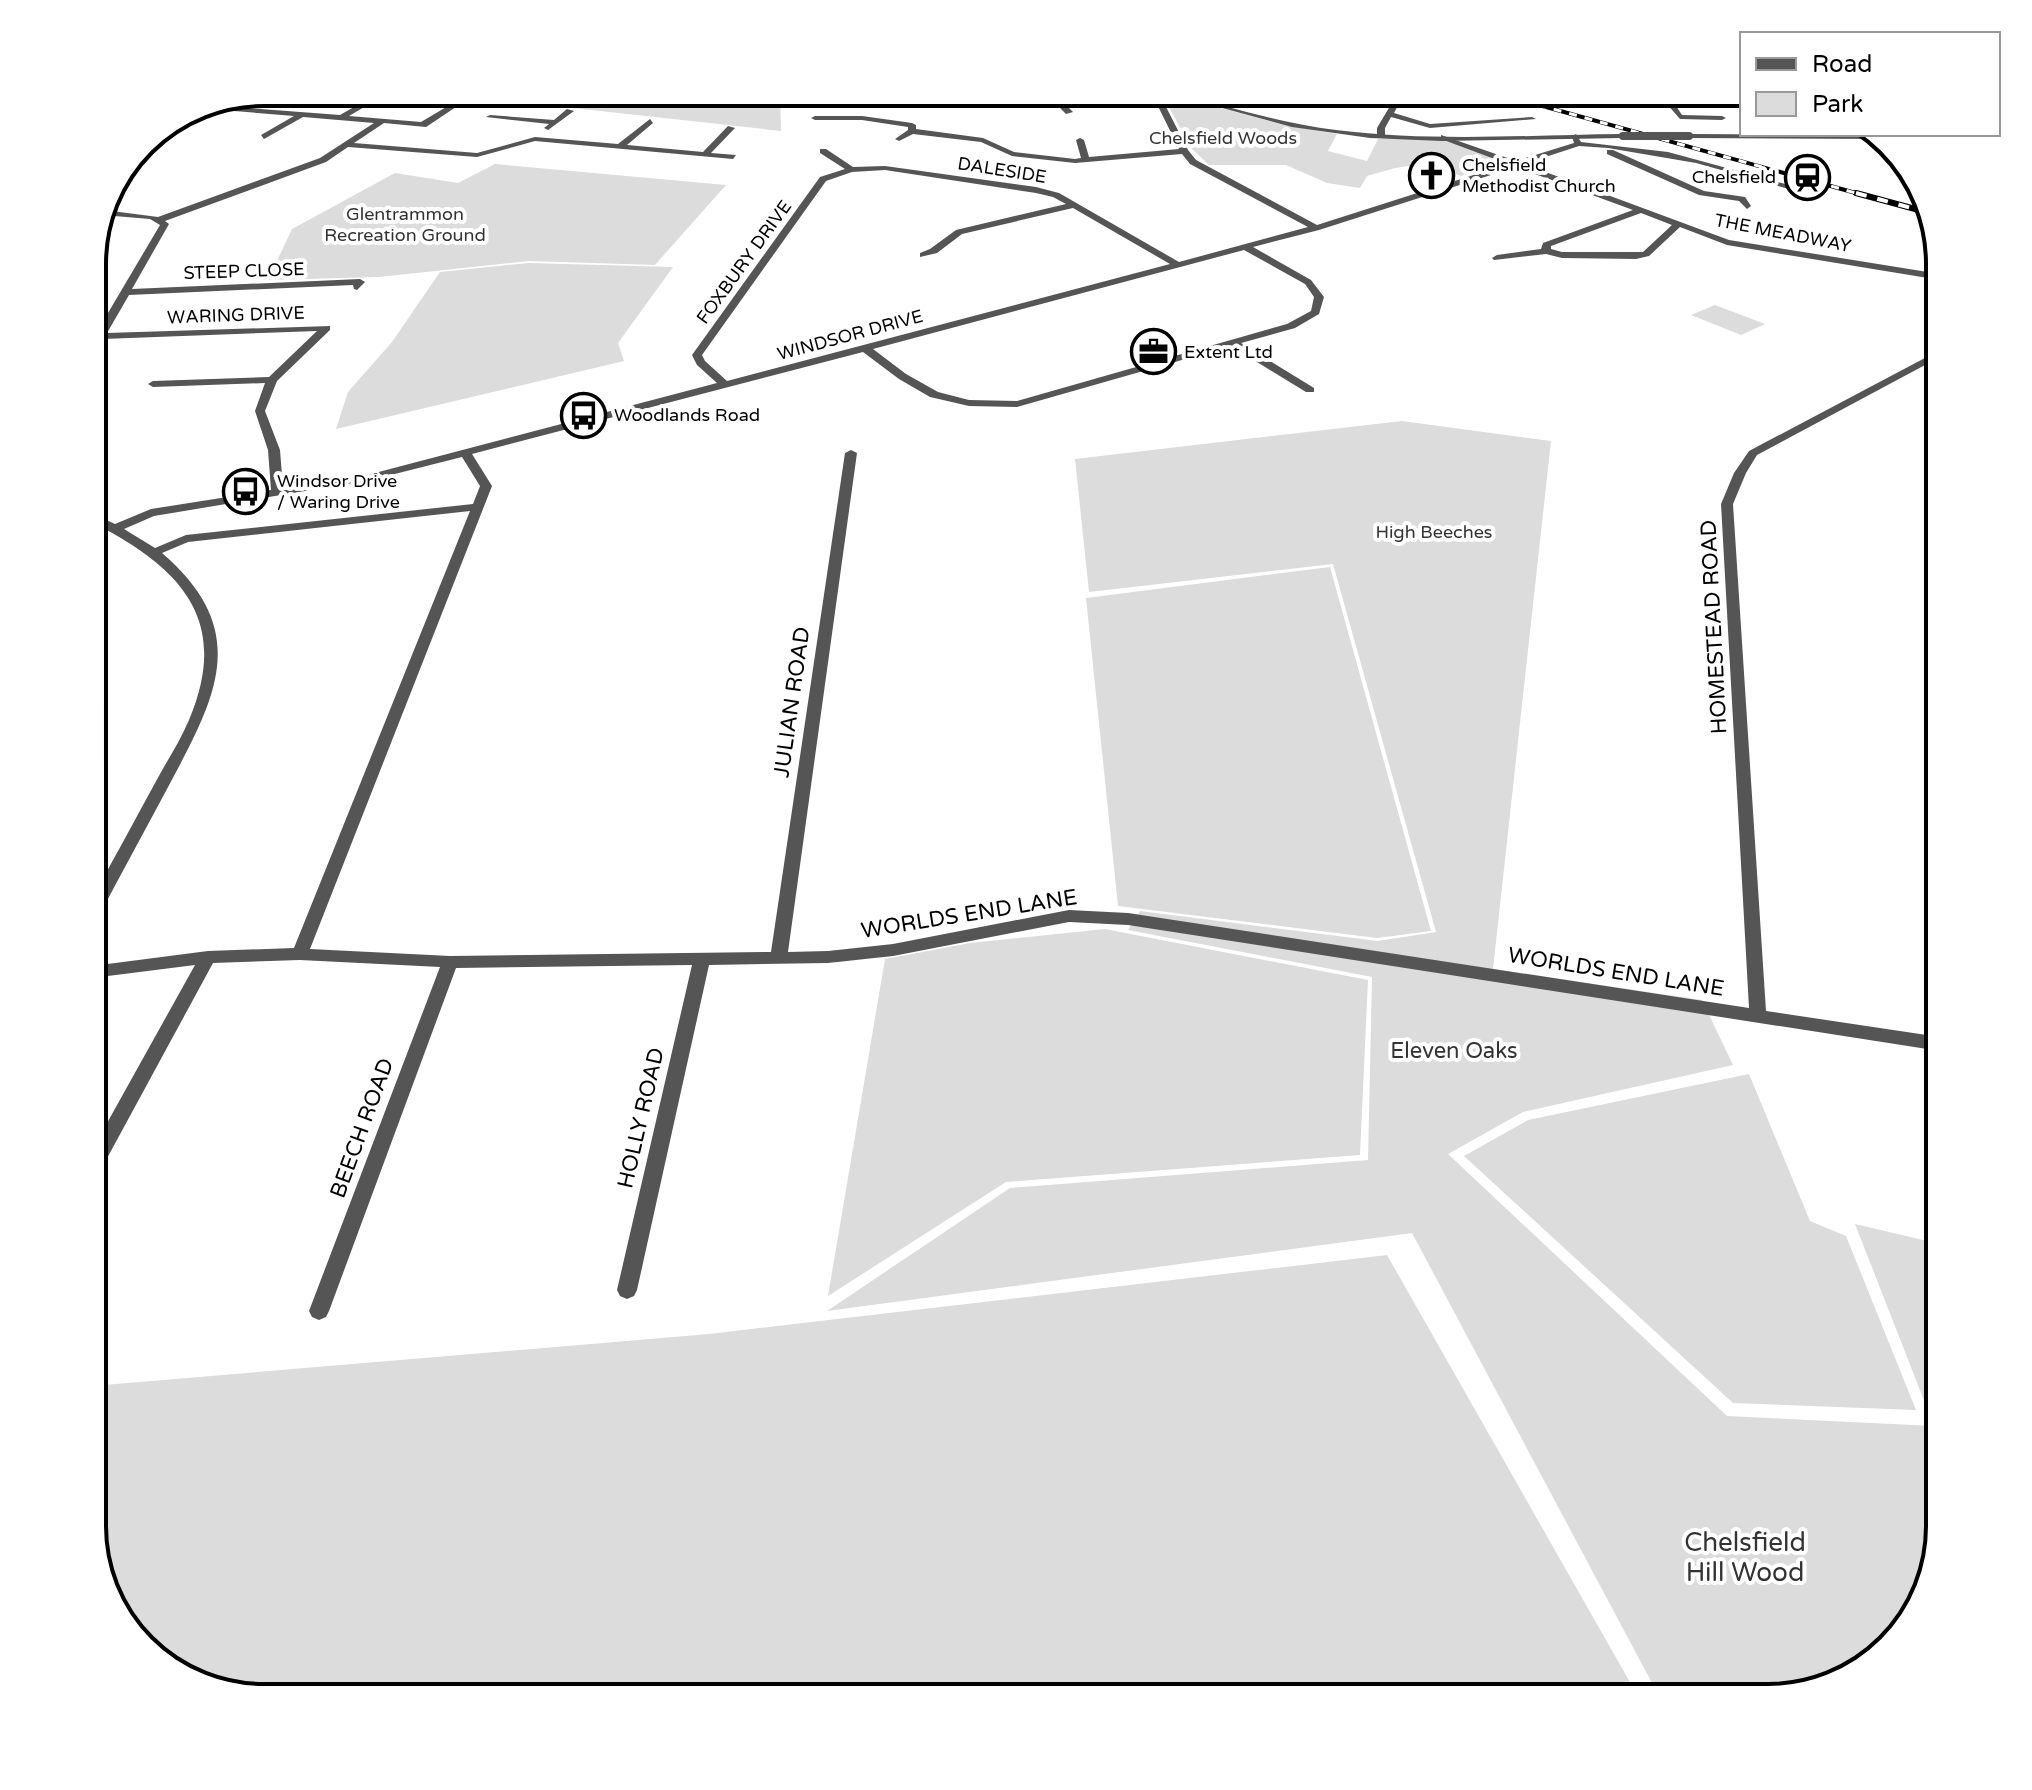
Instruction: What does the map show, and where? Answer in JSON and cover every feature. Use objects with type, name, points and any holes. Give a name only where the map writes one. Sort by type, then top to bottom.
[{"type":"street","points":[[341,118],[360,106]]},
{"type":"street","points":[[233,109],[423,125],[452,106]]},
{"type":"street","points":[[1063,106],[1069,112]]},
{"type":"street","points":[[1162,106],[1184,151],[1207,171],[1316,228]]},
{"type":"street","points":[[1222,106],[1287,123],[1381,136],[1577,140],[1623,136],[1740,135]]},
{"type":"street","points":[[1381,136],[1394,106]]},
{"type":"street","points":[[1672,106],[1680,117],[1722,118]]},
{"type":"street","points":[[535,139],[570,111]]},
{"type":"street","points":[[1390,114],[1430,126],[1532,119]]},
{"type":"street","points":[[264,137],[301,115]]},
{"type":"street","points":[[490,117],[556,122]]},
{"type":"street","points":[[820,119],[912,125],[912,131]]},
{"type":"street","points":[[114,214],[161,219],[262,185],[350,145],[382,121]]},
{"type":"street","points":[[621,146],[650,121]]},
{"type":"street","points":[[706,153],[731,128]]},
{"type":"street","points":[[899,139],[912,131],[983,140],[1012,154],[1086,160],[1184,151]]},
{"type":"street","points":[[1831,136],[1861,137]]},
{"type":"street","name":"THE MEADWAY","points":[[1444,137],[1727,242],[1926,275]]},
{"type":"street","points":[[350,145],[477,155],[535,139],[733,157]]},
{"type":"street","points":[[1080,140],[1086,160]]},
{"type":"street","points":[[1577,140],[1669,154],[1814,193]]},
{"type":"street","points":[[1577,140],[1702,193],[1742,199],[1747,206]]},
{"type":"street","name":"WINDSOR DRIVE","points":[[116,528],[151,513],[371,477],[1246,247],[1316,228],[1577,140]]},
{"type":"street","points":[[823,151],[851,170]]},
{"type":"street","name":"DALESIDE","points":[[851,170],[885,168],[1036,190],[1075,205],[1178,265]]},
{"type":"street","name":"FOXBURY DRIVE","points":[[724,384],[701,363],[697,355],[823,179],[851,170]]},
{"type":"street","points":[[923,255],[935,252],[945,239],[959,232],[1075,205]]},
{"type":"street","points":[[1546,251],[1546,245],[1641,210]]},
{"type":"street","points":[[106,325],[165,226],[161,219]]},
{"type":"street","points":[[1497,258],[1546,251],[1562,255],[1636,256],[1646,254],[1678,224]]},
{"type":"street","points":[[865,348],[915,388],[940,399],[974,406],[1017,404],[1291,326],[1316,312],[1319,297],[1308,282],[1246,247]]},
{"type":"street","name":"STEEP CLOSE","points":[[124,292],[360,282],[357,287]]},
{"type":"street","points":[[106,317],[110,317]]},
{"type":"street","name":"WARING DRIVE","points":[[106,336],[326,328],[272,380]]},
{"type":"street","points":[[1233,343],[1310,390]]},
{"type":"street","name":"HOMESTEAD ROAD","points":[[1758,1016],[1727,504],[1753,453],[1926,360]]},
{"type":"street","points":[[153,384],[272,380],[260,411],[274,450],[277,492]]},
{"type":"street","points":[[300,954],[486,486],[465,452]]},
{"type":"street","name":"JULIAN ROAD","points":[[779,957],[851,453]]},
{"type":"street","points":[[157,551],[186,539],[478,507]]},
{"type":"street","points":[[106,523],[157,551],[186,580],[201,611],[210,648],[208,685],[196,721],[106,888]]},
{"type":"street","name":"WORLDS END LANE","points":[[106,970],[208,957],[300,954],[450,962],[869,953],[1022,923],[1069,916],[1105,916],[1926,1042]]},
{"type":"street","points":[[106,1143],[208,957]]},
{"type":"street","name":"HOLLY ROAD","points":[[627,1290],[702,957]]},
{"type":"street","name":"BEECH ROAD","points":[[319,1311],[450,962]]},
{"type":"green space","points":[[780,106],[781,131],[573,108]]},
{"type":"green space","name":"Chelsfield Woods","points":[[1168,106],[1213,106],[1284,125],[1337,134],[1328,151],[1367,161],[1378,139],[1445,139],[1505,161],[1461,176],[1424,166],[1404,167],[1367,176],[1360,188],[1327,183],[1286,165],[1209,165],[1192,149]]},
{"type":"green space","name":"Glentrammon Recreation Ground","points":[[495,164],[726,185],[655,265],[529,261],[379,277],[268,280],[292,229],[395,173],[458,183]]},
{"type":"green space","name":"Glentrammon Recreation Ground","points":[[528,263],[673,267],[618,343],[624,361],[336,429],[348,392],[392,342],[440,272]]},
{"type":"green space","points":[[1715,305],[1765,324],[1741,335],[1691,315]]},
{"type":"green space","points":[[1402,421],[1551,441],[1493,969],[1702,1000],[1733,1065],[1523,1112],[1448,1154],[1727,1416],[1926,1426],[1926,1526],[1921,1567],[1905,1605],[1887,1630],[1847,1663],[1809,1679],[1789,1683],[1653,1684],[1412,1233],[827,1311],[1010,1188],[1368,1160],[1372,977],[1128,930],[1140,911],[1378,941],[1436,932],[1333,564],[1089,592],[1075,459]]},
{"type":"green space","points":[[1330,567],[1431,931],[1377,938],[1118,906],[1086,598]]},
{"type":"green space","points":[[1105,929],[1368,980],[1360,1155],[1006,1182],[828,1296],[885,959],[970,943]]},
{"type":"green space","points":[[1749,1074],[1810,1221],[1846,1236],[1916,1410],[1733,1403],[1464,1156],[1528,1120]]},
{"type":"green space","points":[[1855,1224],[1926,1241],[1926,1406]]},
{"type":"green space","points":[[1387,1255],[1631,1684],[253,1684],[203,1672],[176,1657],[152,1638],[127,1605],[118,1587],[106,1537],[106,1385],[709,1334]]},
{"type":"railway","points":[[1542,106],[1863,195]]},
{"type":"railway","points":[[1856,193],[1916,209]]},
{"type":"place","name":"Chelsfield Methodist Church","points":[[1431,175]]},
{"type":"place","name":"Chelsfield","points":[[1807,177]]},
{"type":"place","name":"Extent Ltd","points":[[1153,352]]},
{"type":"place","name":"Woodlands Road","points":[[583,415]]},
{"type":"place","name":"Windsor Drive / Waring Drive","points":[[246,491]]},
{"type":"park label","name":"High Beeches","points":[[1434,532]]},
{"type":"park label","name":"Eleven Oaks","points":[[1454,1051]]},
{"type":"park label","name":"Chelsfield Hill Wood","points":[[1745,1557]]}]
